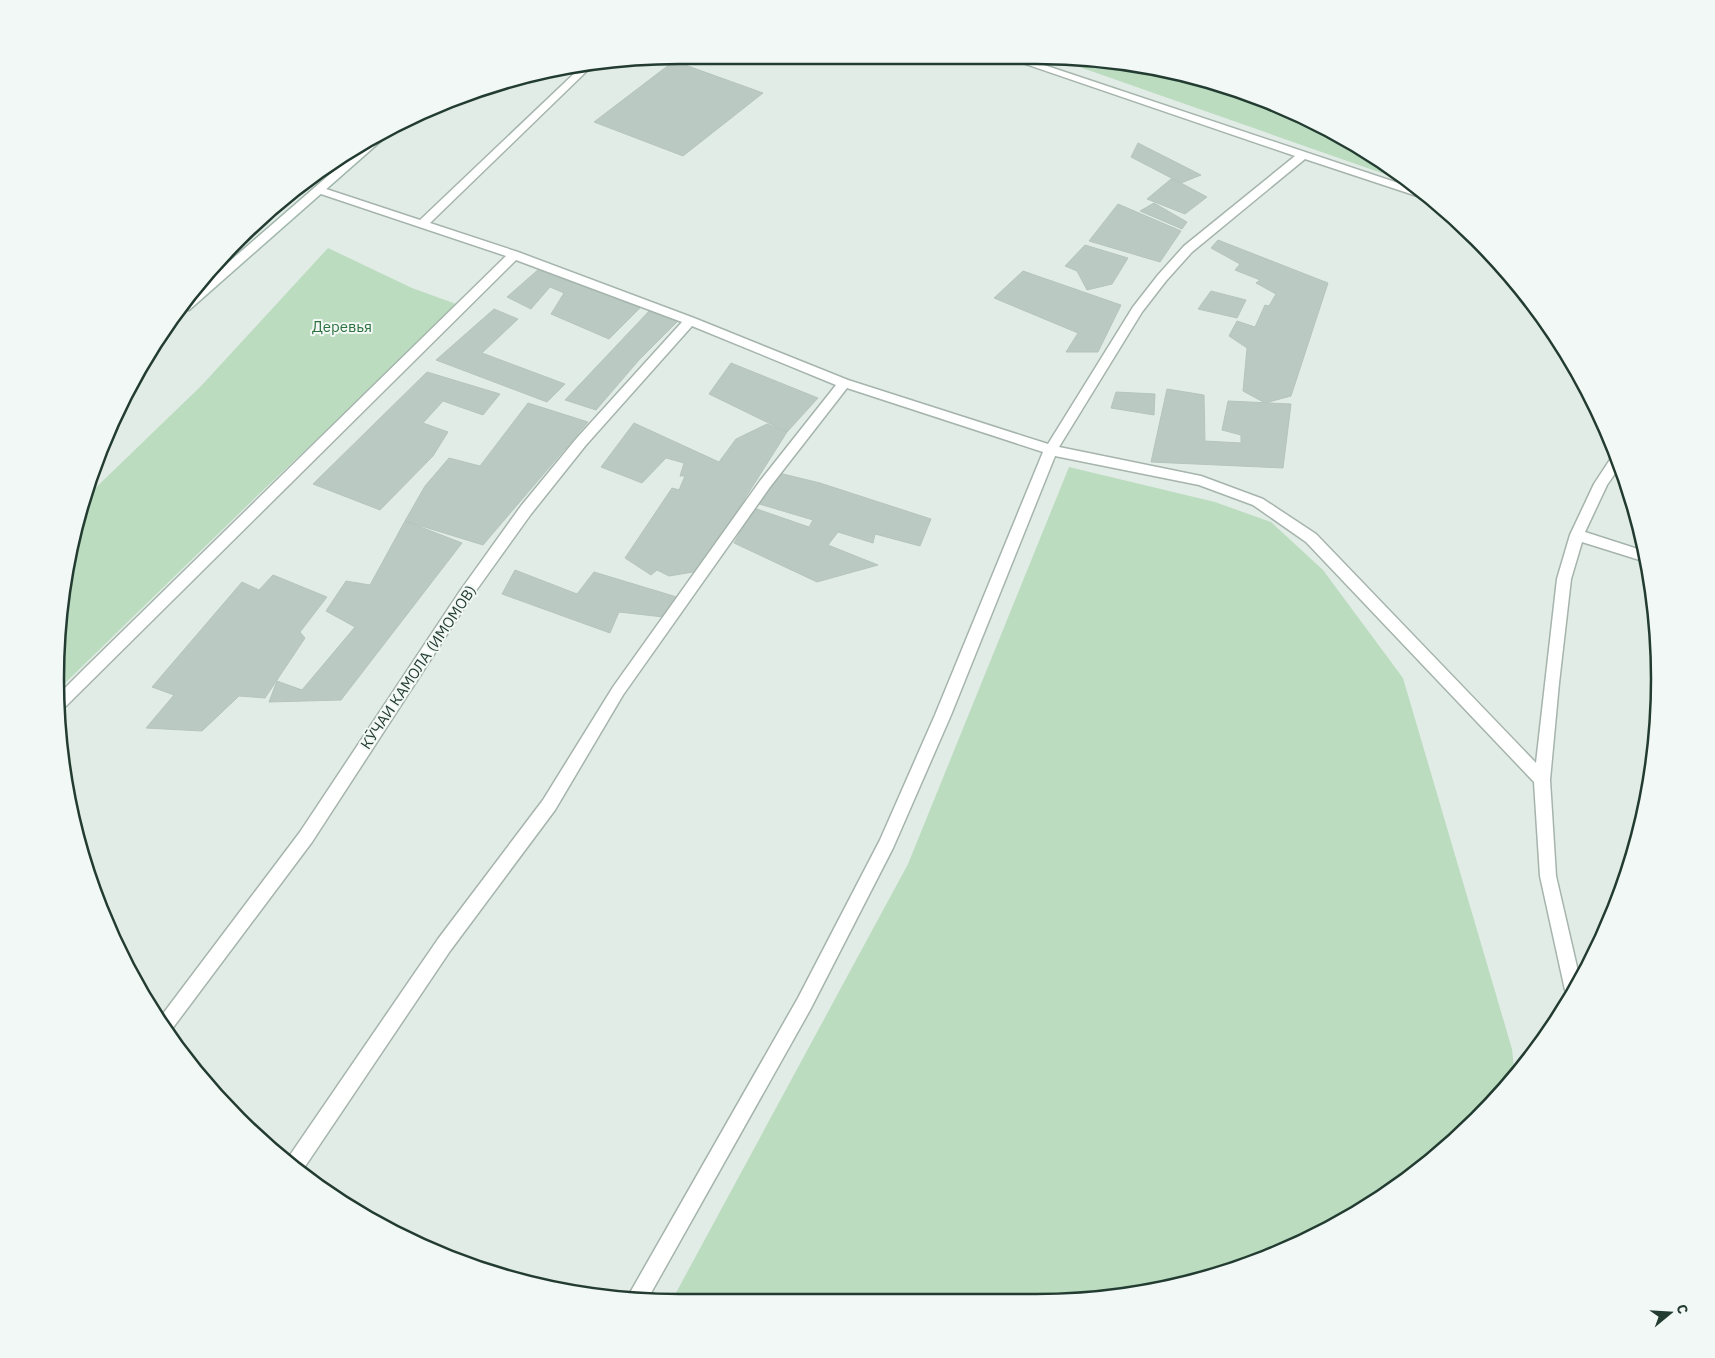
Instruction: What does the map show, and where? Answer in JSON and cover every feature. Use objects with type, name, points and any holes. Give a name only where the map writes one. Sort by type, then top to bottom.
[{"type":"main road","points":[[1031,64],[1410,190]]},
{"type":"main road","points":[[422,224],[582,72]]},
{"type":"main road","points":[[197,296],[364,150]]},
{"type":"main road","points":[[640,1293],[804,1004],[887,843],[943,715],[1050,450],[1137,310],[1162,278],[1188,249],[1304,154]]},
{"type":"main road","points":[[319,190],[514,255],[690,321],[844,383],[1050,450],[1201,481],[1258,502],[1311,538],[1542,780]]},
{"type":"main road","points":[[64,698],[514,255]]},
{"type":"main road","name":"КӮЧАИ КАМОЛА (ИМОМОВ)","points":[[168,1022],[306,837],[466,595],[526,510],[581,442],[690,321]]},
{"type":"main road","points":[[297,1162],[444,945],[549,805],[618,691],[765,484],[844,383]]},
{"type":"main road","points":[[1572,981],[1548,876],[1542,780],[1551,683],[1564,579],[1577,535],[1601,484],[1613,466]]},
{"type":"main road","points":[[1577,535],[1638,555]]},
{"type":"green space","points":[[1073,65],[1116,69],[1156,76],[1234,96],[1308,127],[1344,146],[1391,176]]},
{"type":"green space","name":"Деревья","points":[[328,248],[412,288],[459,305],[258,495],[64,684],[65,639],[69,599],[76,559],[94,490],[201,386]]},
{"type":"green space","points":[[1069,467],[1215,502],[1271,522],[1323,570],[1403,678],[1512,1049],[1514,1066],[1499,1085],[1442,1142],[1378,1191],[1308,1231],[1234,1262],[1195,1273],[1116,1289],[1076,1293],[675,1294],[908,864]]},
{"type":"building","points":[[670,64],[682,64],[763,93],[683,156],[594,122]]},
{"type":"building","points":[[1138,143],[1201,175],[1181,183],[1131,157]]},
{"type":"building","points":[[1171,179],[1207,197],[1185,214],[1147,199]]},
{"type":"building","points":[[1154,203],[1187,222],[1182,229],[1140,211]]},
{"type":"building","points":[[1118,204],[1181,231],[1160,262],[1089,241]]},
{"type":"building","points":[[1218,240],[1328,283],[1291,396],[1265,403],[1243,391],[1247,348],[1229,336],[1237,321],[1255,327],[1265,305],[1269,306],[1276,294],[1256,283],[1260,280],[1235,270],[1240,264],[1211,248]]},
{"type":"building","points":[[1085,245],[1128,258],[1112,284],[1087,290],[1077,271],[1065,266]]},
{"type":"building","points":[[540,268],[642,306],[609,339],[551,314],[564,293],[550,287],[531,309],[507,297]]},
{"type":"building","points":[[1023,271],[1121,305],[1098,352],[1066,352],[1078,333],[994,298]]},
{"type":"building","points":[[1211,291],[1246,300],[1237,318],[1198,309]]},
{"type":"building","points":[[494,309],[518,319],[482,353],[565,384],[547,402],[436,360]]},
{"type":"building","points":[[651,309],[679,320],[639,360],[596,410],[565,400]]},
{"type":"building","points":[[731,363],[818,398],[787,432],[709,394]]},
{"type":"building","points":[[427,372],[500,394],[483,415],[443,401],[423,423],[448,432],[433,456],[380,510],[313,484]]},
{"type":"building","points":[[1167,389],[1204,395],[1205,441],[1241,443],[1241,435],[1222,430],[1228,401],[1291,404],[1283,468],[1151,462]]},
{"type":"building","points":[[1116,392],[1155,394],[1154,415],[1111,408]]},
{"type":"building","points":[[528,403],[588,422],[483,545],[405,521],[425,486],[449,458],[480,466]]},
{"type":"building","points":[[634,423],[719,462],[736,439],[767,424],[787,432],[699,571],[669,576],[657,570],[651,575],[625,558],[672,488],[679,490],[685,476],[680,476],[684,463],[666,458],[642,483],[601,467]]},
{"type":"building","points":[[779,473],[820,483],[931,519],[920,546],[875,534],[873,543],[838,532],[828,545],[878,565],[817,582],[734,543],[754,508],[809,527],[813,520],[756,503]]},
{"type":"building","points":[[405,521],[462,543],[341,700],[269,702],[277,681],[302,690],[355,627],[326,611],[346,581],[370,585]]},
{"type":"building","points":[[515,570],[577,594],[594,572],[680,598],[672,618],[619,612],[610,633],[502,594]]},
{"type":"building","points":[[273,575],[327,597],[300,632],[305,638],[265,698],[239,696],[202,731],[146,728],[174,695],[152,687],[242,582],[259,590]]}]
